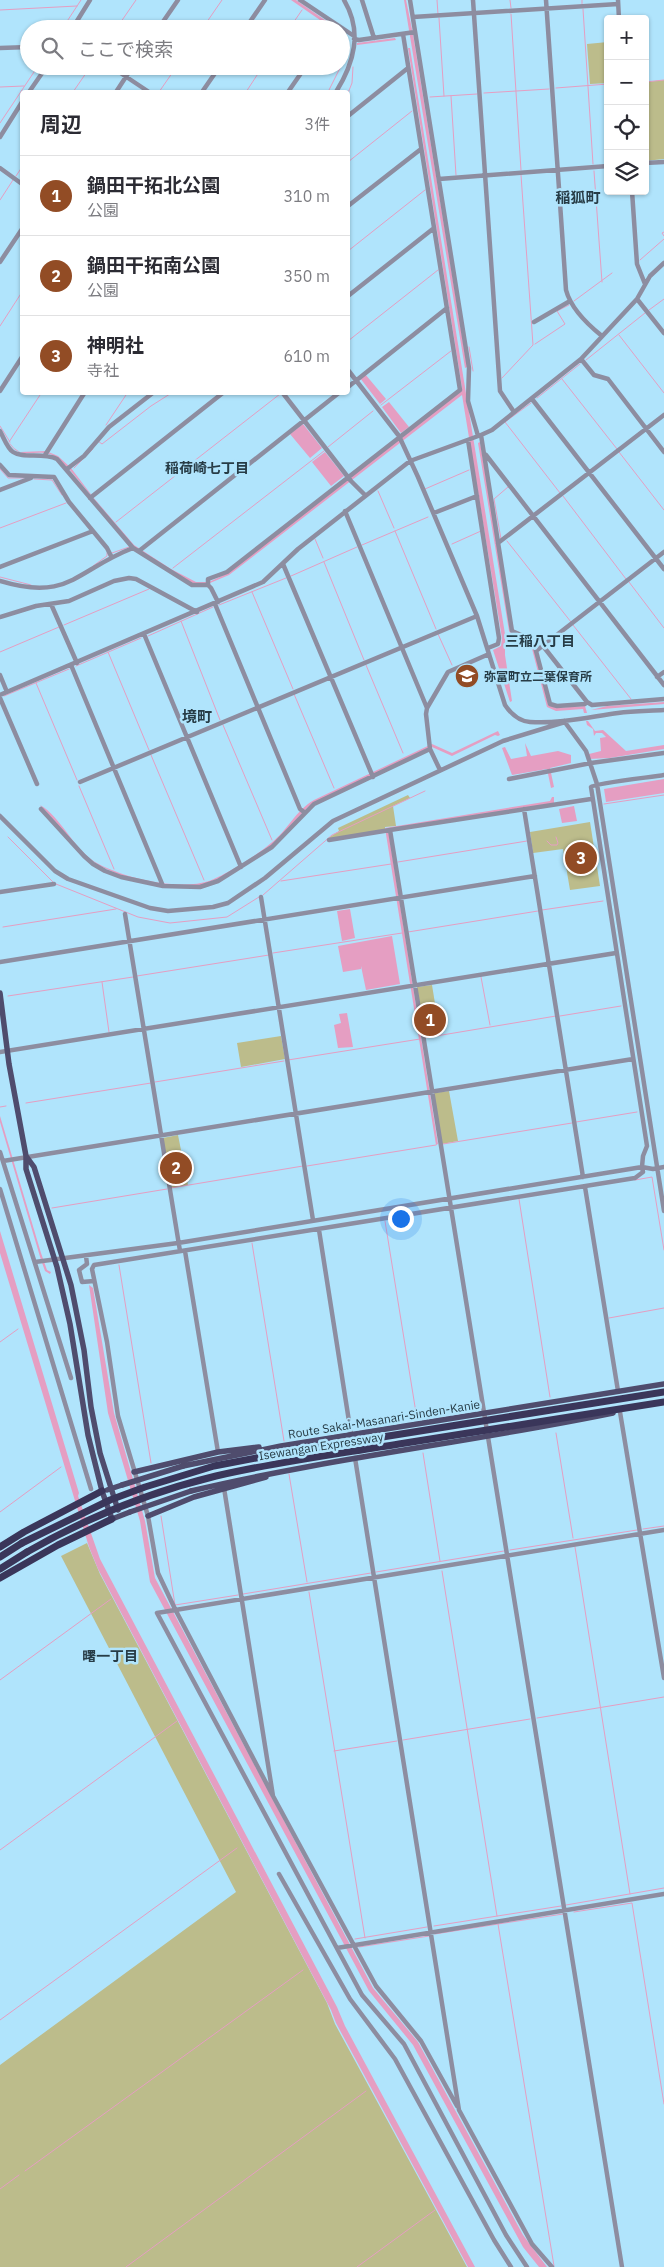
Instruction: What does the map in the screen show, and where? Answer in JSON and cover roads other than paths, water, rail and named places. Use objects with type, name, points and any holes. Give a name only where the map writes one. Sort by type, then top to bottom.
[{"type":"highway","name":"Isewangan Expressway","points":[[0,1557],[50,1528],[110,1500],[153,1484],[214,1466],[282,1453],[664,1392]]},
{"type":"highway","name":"Isewangan Expressway","points":[[0,1569],[54,1537],[113,1510],[216,1476],[285,1463],[664,1403]]},
{"type":"highway","points":[[0,1547],[24,1532],[89,1500],[102,1491]]},
{"type":"highway","points":[[0,1578],[58,1545],[96,1525],[112,1519]]},
{"type":"main road","points":[[0,994],[7,1051],[26,1156],[26,1169],[55,1260],[70,1324],[88,1435],[102,1491],[112,1519],[190,1490],[285,1470],[488,1437],[664,1403]]},
{"type":"main road","points":[[26,1156],[34,1167],[63,1258],[76,1309],[100,1453],[120,1516]]},
{"type":"main road","name":"Route Sakai-Masanari-Sinden-Kanie","points":[[102,1491],[183,1466],[281,1446],[664,1384]]},
{"type":"main road","points":[[134,1472],[218,1452],[281,1446]]},
{"type":"main road","points":[[148,1516],[186,1500],[224,1488],[254,1482],[285,1470]]},
{"type":"street","points":[[78,20],[90,0]]},
{"type":"street","points":[[164,20],[178,0]]},
{"type":"street","points":[[251,20],[265,0]]},
{"type":"street","points":[[300,0],[325,20]]},
{"type":"street","points":[[344,0],[352,19],[354,37],[350,68]]},
{"type":"street","points":[[362,0],[374,38]]},
{"type":"street","points":[[410,0],[413,32],[469,368],[468,401],[485,454],[512,631],[533,640],[550,704],[557,706],[587,702]]},
{"type":"street","points":[[473,0],[500,391],[514,412]]},
{"type":"street","points":[[546,0],[566,290],[570,302],[589,326],[602,336]]},
{"type":"street","points":[[413,17],[618,2],[619,15]]},
{"type":"street","points":[[350,35],[359,40],[413,32]]},
{"type":"street","points":[[0,432],[11,450],[15,453],[46,453],[69,468],[133,548],[140,550],[192,584],[208,583],[227,572],[349,479],[460,390],[403,34]]},
{"type":"street","points":[[0,48],[20,47]]},
{"type":"street","points":[[350,114],[408,68]]},
{"type":"street","points":[[30,90],[41,75]]},
{"type":"street","points":[[123,75],[146,90]]},
{"type":"street","points":[[203,90],[214,75]]},
{"type":"street","points":[[289,90],[300,75]]},
{"type":"street","points":[[337,90],[346,75]]},
{"type":"street","points":[[117,90],[126,77]]},
{"type":"street","points":[[0,137],[2,129],[20,105]]},
{"type":"street","points":[[350,204],[421,149]]},
{"type":"street","points":[[649,163],[664,162]]},
{"type":"street","points":[[439,179],[604,166]]},
{"type":"street","points":[[0,168],[20,183]]},
{"type":"street","points":[[632,195],[637,264],[645,284]]},
{"type":"street","points":[[350,294],[434,228]]},
{"type":"street","points":[[0,262],[20,232]]},
{"type":"street","points":[[37,784],[0,696],[263,582],[298,549],[410,461],[478,436],[532,399],[581,359],[636,298],[650,276],[664,263]]},
{"type":"street","points":[[636,298],[664,334]]},
{"type":"street","points":[[534,322],[570,302]]},
{"type":"street","points":[[350,385],[447,308]]},
{"type":"street","points":[[581,359],[594,375],[608,380],[664,452]]},
{"type":"street","points":[[0,391],[20,360]]},
{"type":"street","points":[[350,373],[400,439],[477,616],[505,705],[509,712],[520,720],[529,722],[565,721],[621,713],[664,710]]},
{"type":"street","points":[[46,453],[84,395]]},
{"type":"street","points":[[69,468],[84,456],[109,428],[150,395]]},
{"type":"street","points":[[91,497],[220,395]]},
{"type":"street","points":[[284,395],[349,479],[365,495]]},
{"type":"street","points":[[140,550],[336,395]]},
{"type":"street","points":[[532,399],[664,569]]},
{"type":"street","points":[[498,543],[664,415]]},
{"type":"street","points":[[427,708],[448,672],[489,651],[498,644],[499,638],[469,439]]},
{"type":"street","points":[[485,454],[664,685]]},
{"type":"street","points":[[0,466],[9,475],[54,477],[69,502],[108,548],[111,556]]},
{"type":"street","points":[[0,490],[31,479],[31,477]]},
{"type":"street","points":[[434,514],[477,496]]},
{"type":"street","points":[[345,512],[427,708],[429,747],[440,770]]},
{"type":"street","points":[[0,567],[93,531]]},
{"type":"street","points":[[0,580],[31,588],[54,588],[88,573],[111,556],[133,548]]},
{"type":"street","points":[[536,651],[664,552]]},
{"type":"street","points":[[283,564],[372,775]]},
{"type":"street","points":[[0,617],[69,601],[114,581],[129,578],[136,579],[197,612]]},
{"type":"street","points":[[208,583],[258,707],[303,811]]},
{"type":"street","points":[[52,604],[77,663]]},
{"type":"street","points":[[80,782],[401,646],[477,616]]},
{"type":"street","points":[[144,634],[240,865]]},
{"type":"street","points":[[543,646],[587,702],[592,705],[664,699]]},
{"type":"street","points":[[71,665],[163,884]]},
{"type":"street","points":[[657,676],[664,672]]},
{"type":"street","points":[[0,675],[7,692]]},
{"type":"street","points":[[565,721],[586,751],[597,784],[664,1210]]},
{"type":"street","points":[[0,816],[55,871],[68,879],[150,908],[188,910],[228,903],[265,878],[333,821],[503,741],[565,721]]},
{"type":"street","points":[[41,809],[93,864],[122,877],[163,884],[200,887],[218,881],[240,865],[272,847],[303,811],[314,804],[429,747]]},
{"type":"street","points":[[509,779],[590,762],[664,753]]},
{"type":"street","points":[[552,2267],[532,2244],[421,2041],[380,1993],[174,1610],[158,1573],[148,1516],[118,1416],[108,1342],[92,1268],[94,1265],[585,1187],[635,1178],[642,1172],[643,1156],[647,1146],[591,798],[591,786],[664,775]]},
{"type":"street","points":[[329,840],[591,798]]},
{"type":"street","points":[[524,809],[583,1177]]},
{"type":"street","points":[[388,831],[398,898],[406,932],[412,985],[452,1208],[622,2267]]},
{"type":"street","points":[[0,962],[535,876]]},
{"type":"street","points":[[0,892],[54,884]]},
{"type":"street","points":[[261,897],[313,1220]]},
{"type":"street","points":[[125,914],[178,1243],[182,1251],[218,1452]]},
{"type":"street","points":[[0,1052],[616,953]]},
{"type":"street","points":[[3,1161],[633,1059]]},
{"type":"street","points":[[0,1152],[71,1378]]},
{"type":"street","points":[[36,1262],[178,1243],[642,1167],[664,1167]]},
{"type":"street","points":[[585,1187],[618,1391]]},
{"type":"street","points":[[0,1189],[91,1489]]},
{"type":"street","points":[[318,1230],[351,1434]]},
{"type":"street","points":[[86,1256],[87,1264],[79,1270],[80,1276],[82,1282],[94,1281]]},
{"type":"street","points":[[620,1412],[664,1678]]},
{"type":"street","points":[[355,1458],[459,2110]]},
{"type":"street","points":[[224,1488],[273,1796]]},
{"type":"street","points":[[528,2267],[506,2235],[404,2044],[362,1995],[338,1947],[157,1613],[664,1530]]},
{"type":"street","points":[[279,1874],[350,1999],[395,2059],[494,2240],[511,2267]]},
{"type":"street","points":[[338,1947],[664,1894]]},
{"type":"waterway","points":[[68,20],[81,0]]},
{"type":"waterway","points":[[122,20],[136,0]]},
{"type":"waterway","points":[[208,20],[222,0]]},
{"type":"waterway","points":[[437,0],[438,14]]},
{"type":"waterway","points":[[510,0],[511,8]]},
{"type":"waterway","points":[[0,10],[77,6]]},
{"type":"waterway","points":[[583,9],[593,164]]},
{"type":"waterway","points":[[295,20],[302,10]]},
{"type":"waterway","points":[[511,14],[521,170]]},
{"type":"waterway","points":[[439,18],[444,96]]},
{"type":"waterway","points":[[349,90],[352,83],[353,67]]},
{"type":"waterway","points":[[22,90],[32,75]]},
{"type":"waterway","points":[[74,90],[85,75]]},
{"type":"waterway","points":[[160,90],[171,75]]},
{"type":"waterway","points":[[247,90],[257,75]]},
{"type":"waterway","points":[[329,90],[336,75]]},
{"type":"waterway","points":[[649,82],[664,80]]},
{"type":"waterway","points":[[556,88],[604,84]]},
{"type":"waterway","points":[[0,87],[24,86]]},
{"type":"waterway","points":[[484,93],[549,89]]},
{"type":"waterway","points":[[0,123],[20,93]]},
{"type":"waterway","points":[[430,97],[477,94]]},
{"type":"waterway","points":[[451,96],[456,175]]},
{"type":"waterway","points":[[350,160],[412,111]]},
{"type":"waterway","points":[[16,176],[20,170]]},
{"type":"waterway","points":[[594,171],[602,282]]},
{"type":"waterway","points":[[502,378],[533,345],[521,175]]},
{"type":"waterway","points":[[0,200],[13,180]]},
{"type":"waterway","points":[[350,249],[425,190]]},
{"type":"waterway","points":[[664,232],[662,233],[664,236]]},
{"type":"waterway","points":[[640,260],[664,239]]},
{"type":"waterway","points":[[350,339],[438,270]]},
{"type":"waterway","points":[[574,301],[612,273]]},
{"type":"waterway","points":[[0,326],[20,295]]},
{"type":"waterway","points":[[649,310],[664,299]]},
{"type":"waterway","points":[[535,344],[565,324],[557,311],[569,305]]},
{"type":"waterway","points":[[586,360],[645,313]]},
{"type":"waterway","points":[[619,335],[664,393]]},
{"type":"waterway","points":[[469,347],[473,371]]},
{"type":"waterway","points":[[381,405],[451,351]]},
{"type":"waterway","points":[[537,398],[580,364]]},
{"type":"waterway","points":[[562,379],[617,449]]},
{"type":"waterway","points":[[9,442],[40,395]]},
{"type":"waterway","points":[[106,425],[126,395]]},
{"type":"waterway","points":[[98,441],[102,444],[168,395]]},
{"type":"waterway","points":[[116,522],[279,395]]},
{"type":"waterway","points":[[531,403],[505,422],[560,493]]},
{"type":"waterway","points":[[328,447],[373,411]]},
{"type":"waterway","points":[[0,426],[10,442]]},
{"type":"waterway","points":[[74,468],[93,449]]},
{"type":"waterway","points":[[173,568],[324,451]]},
{"type":"waterway","points":[[619,452],[664,510]]},
{"type":"waterway","points":[[0,469],[8,478],[24,478]]},
{"type":"waterway","points":[[425,489],[469,470]]},
{"type":"waterway","points":[[34,479],[52,480],[62,495]]},
{"type":"waterway","points":[[501,539],[494,499],[508,487]]},
{"type":"waterway","points":[[378,491],[394,528]]},
{"type":"waterway","points":[[563,496],[626,579]]},
{"type":"waterway","points":[[0,528],[66,503]]},
{"type":"waterway","points":[[362,545],[428,517]]},
{"type":"waterway","points":[[395,531],[436,629]]},
{"type":"waterway","points":[[452,544],[481,531]]},
{"type":"waterway","points":[[315,539],[323,558]]},
{"type":"waterway","points":[[507,541],[571,622]]},
{"type":"waterway","points":[[112,553],[129,547]]},
{"type":"waterway","points":[[291,576],[357,547]]},
{"type":"waterway","points":[[93,566],[107,556],[107,553]]},
{"type":"waterway","points":[[324,562],[364,660]]},
{"type":"waterway","points":[[0,577],[31,585]]},
{"type":"waterway","points":[[219,605],[286,578]]},
{"type":"waterway","points":[[629,582],[664,628]]},
{"type":"waterway","points":[[64,625],[149,589]]},
{"type":"waterway","points":[[252,592],[293,689]]},
{"type":"waterway","points":[[148,636],[213,607]]},
{"type":"waterway","points":[[181,621],[220,720]]},
{"type":"waterway","points":[[573,625],[631,699]]},
{"type":"waterway","points":[[0,652],[59,627]]},
{"type":"waterway","points":[[438,634],[452,665]]},
{"type":"waterway","points":[[76,666],[141,638]]},
{"type":"waterway","points":[[108,652],[149,750]]},
{"type":"waterway","points":[[366,665],[403,753]]},
{"type":"waterway","points":[[4,696],[69,669]]},
{"type":"waterway","points":[[36,683],[77,780]]},
{"type":"waterway","points":[[294,694],[334,788]]},
{"type":"waterway","points":[[223,725],[272,840]]},
{"type":"waterway","points":[[151,755],[204,880]]},
{"type":"waterway","points":[[79,786],[114,869]]},
{"type":"waterway","points":[[263,895],[332,835],[425,791]]},
{"type":"waterway","points":[[604,804],[664,795]]},
{"type":"waterway","points":[[8,837],[53,882]]},
{"type":"waterway","points":[[547,841],[551,845],[557,845],[556,837]]},
{"type":"waterway","points":[[398,862],[527,841]]},
{"type":"waterway","points":[[281,881],[391,864]]},
{"type":"waterway","points":[[56,884],[138,917],[170,923],[227,917],[259,897]]},
{"type":"waterway","points":[[542,910],[603,901]]},
{"type":"waterway","points":[[3,927],[116,909]]},
{"type":"waterway","points":[[408,932],[538,911]]},
{"type":"waterway","points":[[273,953],[402,933]]},
{"type":"waterway","points":[[137,976],[269,955]]},
{"type":"waterway","points":[[8,996],[133,977]]},
{"type":"waterway","points":[[481,977],[490,1025]]},
{"type":"waterway","points":[[102,982],[109,1032]]},
{"type":"waterway","points":[[560,1016],[621,1006]]},
{"type":"waterway","points":[[424,1038],[556,1016]]},
{"type":"waterway","points":[[288,1060],[420,1039]]},
{"type":"waterway","points":[[155,1082],[284,1061]]},
{"type":"waterway","points":[[26,1103],[151,1083]]},
{"type":"waterway","points":[[0,1107],[6,1106]]},
{"type":"waterway","points":[[576,1122],[637,1112]]},
{"type":"waterway","points":[[443,1144],[572,1123]]},
{"type":"waterway","points":[[307,1166],[436,1145]]},
{"type":"waterway","points":[[171,1188],[303,1166]]},
{"type":"waterway","points":[[635,1180],[652,1177],[664,1250]]},
{"type":"waterway","points":[[52,1208],[167,1189]]},
{"type":"waterway","points":[[519,1199],[550,1397]]},
{"type":"waterway","points":[[385,1221],[417,1419]]},
{"type":"waterway","points":[[252,1243],[284,1441]]},
{"type":"waterway","points":[[119,1265],[151,1463]]},
{"type":"waterway","points":[[609,1318],[664,1308]]},
{"type":"waterway","points":[[0,1342],[18,1329]]},
{"type":"waterway","points":[[556,1433],[573,1538]]},
{"type":"waterway","points":[[423,1453],[440,1561]]},
{"type":"waterway","points":[[0,1512],[61,1467]]},
{"type":"waterway","points":[[289,1474],[307,1582]]},
{"type":"waterway","points":[[161,1516],[175,1605],[238,1595]]},
{"type":"waterway","points":[[643,1529],[664,1526]]},
{"type":"waterway","points":[[510,1550],[637,1530]]},
{"type":"waterway","points":[[575,1547],[630,1894]]},
{"type":"waterway","points":[[376,1572],[504,1551]]},
{"type":"waterway","points":[[442,1571],[497,1916]]},
{"type":"waterway","points":[[243,1594],[371,1573]]},
{"type":"waterway","points":[[309,1592],[365,1938]]},
{"type":"waterway","points":[[0,1680],[111,1599]]},
{"type":"waterway","points":[[537,1718],[664,1697]]},
{"type":"waterway","points":[[403,1740],[530,1719]]},
{"type":"waterway","points":[[0,1850],[177,1721]]},
{"type":"waterway","points":[[334,1751],[397,1741]]},
{"type":"waterway","points":[[0,2020],[237,1848]]},
{"type":"waterway","points":[[566,1905],[664,1888]]},
{"type":"waterway","points":[[574,1912],[632,1903],[664,2104]]},
{"type":"waterway","points":[[434,1926],[561,1906]]},
{"type":"waterway","points":[[554,2266],[498,1924],[563,1914]]},
{"type":"waterway","points":[[435,1934],[498,1924]]},
{"type":"waterway","points":[[355,1939],[427,1927]]},
{"type":"waterway","points":[[359,1947],[429,1936]]},
{"type":"waterway","points":[[25,2171],[303,1970]]},
{"type":"waterway","points":[[126,2267],[366,2091]]},
{"type":"waterway","points":[[0,2189],[19,2175]]},
{"type":"waterway","points":[[357,2267],[435,2210]]},
{"type":"place","name":"弥富町立二葉保育所","points":[[467,676]]},
{"type":"place","name":"神明社","points":[[581,858]]},
{"type":"place","name":"鍋田干拓北公園","points":[[430,1020]]},
{"type":"place","name":"鍋田干拓南公園","points":[[176,1168]]},
{"type":"district","name":"稲狐町","points":[[578,197]]},
{"type":"district","name":"稲荷崎七丁目","points":[[207,468]]},
{"type":"district","name":"三稲八丁目","points":[[540,641]]},
{"type":"district","name":"境町","points":[[197,716]]},
{"type":"district","name":"曙一丁目","points":[[110,1656]]}]
